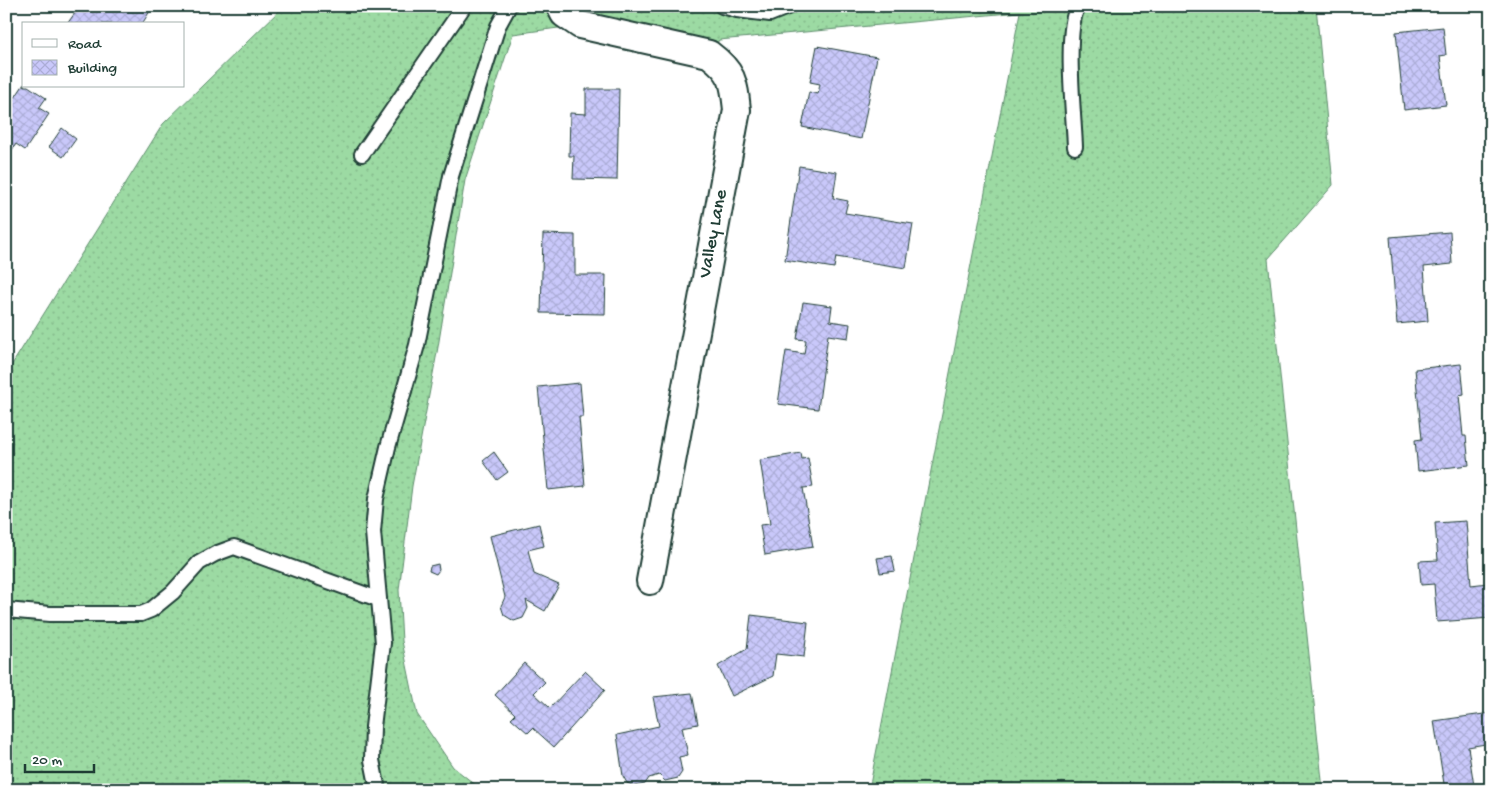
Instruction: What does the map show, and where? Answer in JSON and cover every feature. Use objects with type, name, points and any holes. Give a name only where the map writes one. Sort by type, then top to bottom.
[{"type":"street","name":"Valley Lane","points":[[560,6],[564,14],[580,25],[709,54],[724,65],[734,85],[737,110],[650,581]]},
{"type":"lane","points":[[362,154],[464,6]]},
{"type":"lane","points":[[378,790],[372,760],[373,727],[383,642],[373,532],[376,499],[388,448],[417,346],[451,176],[498,26],[509,6]]},
{"type":"lane","points":[[722,6],[770,14],[790,6]]},
{"type":"lane","points":[[1075,147],[1071,56],[1072,25],[1078,6]]},
{"type":"lane","points":[[6,610],[50,614],[141,614],[151,610],[173,592],[199,563],[215,554],[234,547],[378,600]]},
{"type":"green space","points":[[284,6],[1316,6],[1333,185],[1268,259],[1323,790],[869,790],[1020,12],[719,40],[709,54],[581,25],[513,34],[465,180],[438,347],[412,486],[399,590],[402,641],[417,714],[453,767],[482,790],[6,790],[6,374],[163,124]]},
{"type":"building","points":[[80,6],[103,6],[107,9],[109,6],[153,6],[143,22],[68,22]]},
{"type":"building","points":[[1443,27],[1446,55],[1440,56],[1446,105],[1404,110],[1396,32]]},
{"type":"building","points":[[817,46],[877,57],[861,139],[802,127],[809,92],[818,94],[820,84],[810,82]]},
{"type":"building","points":[[22,87],[31,88],[46,98],[39,108],[49,114],[25,150],[16,144],[6,159],[6,111]]},
{"type":"building","points":[[586,89],[619,89],[617,180],[573,179],[574,156],[569,156],[570,113],[586,114]]},
{"type":"building","points":[[62,128],[76,139],[63,157],[49,147]]},
{"type":"building","points":[[799,166],[837,172],[833,198],[848,201],[845,213],[913,224],[906,268],[836,257],[834,268],[785,260]]},
{"type":"building","points":[[1450,232],[1452,264],[1424,267],[1428,321],[1397,324],[1390,237]]},
{"type":"building","points":[[543,234],[575,235],[575,275],[606,275],[605,314],[541,313]]},
{"type":"building","points":[[803,302],[832,306],[830,321],[850,324],[848,338],[828,335],[818,409],[778,404],[786,351],[804,354],[806,340],[797,339]]},
{"type":"building","points":[[1461,364],[1464,394],[1459,395],[1463,436],[1466,436],[1469,465],[1418,471],[1415,440],[1422,439],[1415,369]]},
{"type":"building","points":[[580,383],[583,417],[579,417],[585,486],[548,490],[538,387]]},
{"type":"building","points":[[494,452],[508,472],[497,480],[483,461]]},
{"type":"building","points":[[801,453],[802,459],[808,458],[813,487],[803,488],[813,547],[765,555],[760,525],[770,524],[760,460]]},
{"type":"building","points":[[1466,521],[1471,585],[1488,583],[1491,618],[1437,622],[1434,584],[1421,585],[1419,561],[1438,560],[1435,523]]},
{"type":"building","points":[[539,524],[544,546],[528,550],[534,574],[559,585],[545,611],[526,600],[528,608],[523,618],[514,621],[504,615],[501,606],[505,597],[490,536]]},
{"type":"building","points":[[892,556],[895,571],[880,573],[877,558]]},
{"type":"building","points":[[438,564],[439,570],[436,574],[429,571],[430,566]]},
{"type":"building","points":[[751,615],[808,622],[804,657],[776,654],[773,676],[732,696],[718,666],[747,649]]},
{"type":"building","points":[[524,663],[545,682],[534,693],[550,708],[585,671],[605,690],[554,747],[533,728],[528,733],[511,718],[515,714],[495,695]]},
{"type":"building","points":[[692,693],[698,724],[682,727],[688,755],[679,757],[682,772],[678,778],[665,781],[659,775],[649,778],[645,784],[634,786],[627,783],[623,776],[617,735],[659,726],[653,697]]},
{"type":"building","points":[[1491,713],[1491,743],[1468,747],[1474,786],[1445,790],[1434,721]]}]
